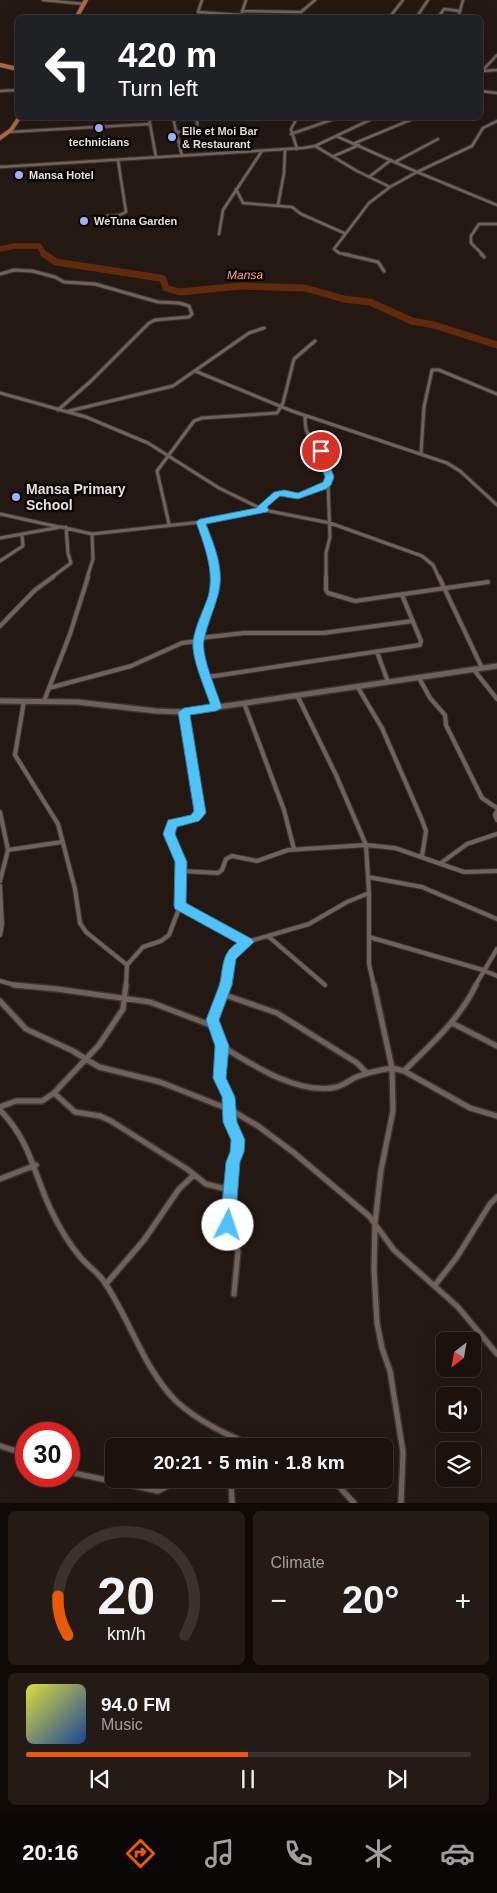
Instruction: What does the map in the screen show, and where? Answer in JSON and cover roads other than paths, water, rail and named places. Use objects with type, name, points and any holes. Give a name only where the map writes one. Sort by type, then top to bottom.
[{"type":"main road","points":[[78,15],[85,2]]},
{"type":"main road","points":[[0,65],[15,68]]},
{"type":"main road","points":[[0,138],[8,132],[17,120]]},
{"type":"street","points":[[44,0],[85,2]]},
{"type":"street","points":[[202,0],[198,12],[230,15]]},
{"type":"street","points":[[240,15],[246,0]]},
{"type":"street","points":[[242,10],[301,12],[315,0]]},
{"type":"street","points":[[391,15],[403,0]]},
{"type":"street","points":[[418,15],[428,0]]},
{"type":"street","points":[[459,15],[463,0]]},
{"type":"street","points":[[440,15],[444,9],[460,11]]},
{"type":"street","points":[[483,70],[497,55]]},
{"type":"street","points":[[483,72],[497,70]]},
{"type":"street","points":[[0,91],[15,90]]},
{"type":"street","points":[[483,91],[497,93]]},
{"type":"street","points":[[149,120],[156,157]]},
{"type":"street","points":[[173,120],[182,156]]},
{"type":"street","points":[[176,132],[197,130],[197,120]]},
{"type":"street","points":[[295,120],[290,125],[291,134],[297,149]]},
{"type":"street","points":[[291,134],[309,130],[332,120]]},
{"type":"street","points":[[0,167],[297,149],[315,146],[370,120]]},
{"type":"street","points":[[355,144],[409,120]]},
{"type":"street","points":[[384,271],[378,262],[334,250],[344,233],[369,203],[390,187],[472,146],[483,128],[497,121]]},
{"type":"street","points":[[8,132],[150,124]]},
{"type":"street","points":[[336,136],[497,205]]},
{"type":"street","points":[[395,162],[438,139]]},
{"type":"street","points":[[334,156],[359,145]]},
{"type":"street","points":[[315,146],[368,177],[390,187]]},
{"type":"street","points":[[278,205],[284,173],[285,150]]},
{"type":"street","points":[[219,234],[221,214],[262,151]]},
{"type":"street","points":[[106,216],[120,215],[126,212],[118,160]]},
{"type":"street","points":[[368,177],[391,160]]},
{"type":"street","points":[[236,189],[243,203],[292,207],[301,214],[344,233]]},
{"type":"street","points":[[484,257],[471,243],[471,236],[479,224],[497,224]]},
{"type":"street","points":[[0,274],[14,270],[32,271],[64,282],[95,284],[125,291],[158,302],[179,303],[188,306],[192,314],[189,317],[155,320],[149,323],[91,381],[58,410]]},
{"type":"street","points":[[67,412],[173,386],[250,333],[264,328]]},
{"type":"street","points":[[170,524],[157,471],[197,419],[229,415],[274,414],[282,407],[287,380],[295,357],[312,346],[315,341]]},
{"type":"street","points":[[421,453],[424,407],[432,370],[439,370],[497,394]]},
{"type":"street","points":[[195,371],[306,416],[421,453],[452,465],[497,505]]},
{"type":"street","points":[[0,393],[96,421],[148,443],[168,457],[200,474],[219,488],[262,509],[302,519],[330,523],[422,556],[433,565],[482,668]]},
{"type":"street","points":[[306,416],[306,430],[321,451],[329,477],[330,537],[326,553],[326,590],[334,596],[355,601],[488,582]]},
{"type":"street","points":[[0,538],[61,527],[92,534],[200,522],[262,509],[278,494],[284,493],[298,496],[328,483]]},
{"type":"street","points":[[0,514],[61,527]]},
{"type":"street","points":[[200,522],[214,557],[215,580],[214,594],[199,640],[202,660],[216,708]]},
{"type":"street","points":[[0,626],[35,590],[71,563],[68,553],[66,527]]},
{"type":"street","points":[[44,701],[70,634],[93,559],[92,534]]},
{"type":"street","points":[[0,561],[23,546],[22,535]]},
{"type":"street","points":[[208,677],[420,645],[421,641],[402,595]]},
{"type":"street","points":[[49,688],[131,666],[182,643],[244,634],[322,634],[413,621]]},
{"type":"street","points":[[377,652],[388,682]]},
{"type":"street","points":[[0,701],[84,703],[156,711],[184,712],[497,666]]},
{"type":"street","points":[[474,670],[497,699]]},
{"type":"street","points":[[419,678],[430,698],[446,715],[446,725],[482,798],[497,810],[495,815],[497,820]]},
{"type":"street","points":[[357,686],[382,728],[422,820],[426,831],[422,856]]},
{"type":"street","points":[[298,695],[336,775],[366,845],[369,893],[369,964],[392,1068],[393,1111],[381,1170],[375,1223],[375,1298],[382,1348],[390,1371],[402,1452],[403,1490],[401,1503]]},
{"type":"street","points":[[24,701],[15,755],[58,824],[75,889],[80,922],[86,932],[127,965]]},
{"type":"street","points":[[244,703],[284,810],[294,849]]},
{"type":"street","points":[[0,1106],[16,1101],[42,1101],[54,1093],[86,1060],[123,1009],[126,998],[127,965],[143,947],[166,939],[180,906],[182,871],[180,858],[170,839],[171,826],[174,822],[195,818],[200,813],[184,712]]},
{"type":"street","points":[[0,812],[8,850],[0,881]]},
{"type":"street","points":[[441,862],[466,844],[497,834]]},
{"type":"street","points":[[8,850],[62,842]]},
{"type":"street","points":[[182,871],[218,873],[222,870],[228,857],[257,861],[266,860],[281,851],[294,849],[366,845],[396,848],[441,862],[464,872],[497,871]]},
{"type":"street","points":[[368,877],[422,887],[497,919]]},
{"type":"street","points":[[0,886],[2,924],[0,935]]},
{"type":"street","points":[[234,1294],[238,1251],[227,1235],[233,1162],[237,1152],[238,1140],[232,1128],[228,1097],[220,1078],[222,1046],[213,1026],[214,1014],[222,994],[230,958],[235,951],[247,942],[309,924],[347,902],[369,893]]},
{"type":"street","points":[[180,906],[247,942]]},
{"type":"street","points":[[268,936],[325,985]]},
{"type":"street","points":[[369,937],[483,970],[497,976]]},
{"type":"street","points":[[404,1071],[452,1023],[466,1005],[483,970],[497,949]]},
{"type":"street","points":[[0,981],[20,987],[150,1002],[213,1026]]},
{"type":"street","points":[[222,994],[277,1013],[357,1063],[367,1073]]},
{"type":"street","points":[[0,1001],[26,1029],[73,1051],[86,1060],[109,1070],[160,1082],[231,1110],[258,1126],[350,1198],[375,1223],[394,1250],[458,1307],[497,1354]]},
{"type":"street","points":[[452,1023],[497,1046]]},
{"type":"street","points":[[222,1046],[290,1082],[304,1085],[336,1087],[367,1073],[392,1068],[404,1071],[470,1108],[497,1116]]},
{"type":"street","points":[[54,1093],[75,1112],[100,1116],[112,1121],[187,1169],[206,1184],[230,1190]]},
{"type":"street","points":[[0,1110],[23,1139],[36,1165],[49,1205],[63,1234],[80,1257],[106,1284],[168,1392],[206,1424],[235,1438]]},
{"type":"street","points":[[0,1180],[36,1165]]},
{"type":"street","points":[[106,1284],[144,1240],[179,1189],[194,1176]]},
{"type":"street","points":[[435,1285],[457,1257],[490,1204],[497,1198]]},
{"type":"street","points":[[0,1446],[15,1451]]},
{"type":"street","points":[[80,1475],[105,1480]]},
{"type":"street","points":[[147,1488],[158,1490],[162,1488]]},
{"type":"street","points":[[231,1488],[232,1503]]},
{"type":"street","points":[[341,1488],[354,1503]]},
{"type":"waterway","name":"Mansa","points":[[0,249],[14,246],[39,246],[45,254]]},
{"type":"waterway","name":"Mansa","points":[[45,254],[56,262],[160,278],[163,279],[166,288],[180,292],[240,286],[305,288],[344,299],[370,302],[412,321],[434,325],[497,345]]},
{"type":"place","name":"technicians","points":[[99,128]]},
{"type":"place","name":"Elle et Moi Bar & Restaurant","points":[[172,137]]},
{"type":"place","name":"Mansa Hotel","points":[[19,175]]},
{"type":"place","name":"WeTuna Garden","points":[[84,221]]},
{"type":"place","name":"Mansa Primary School","points":[[16,497]]}]
